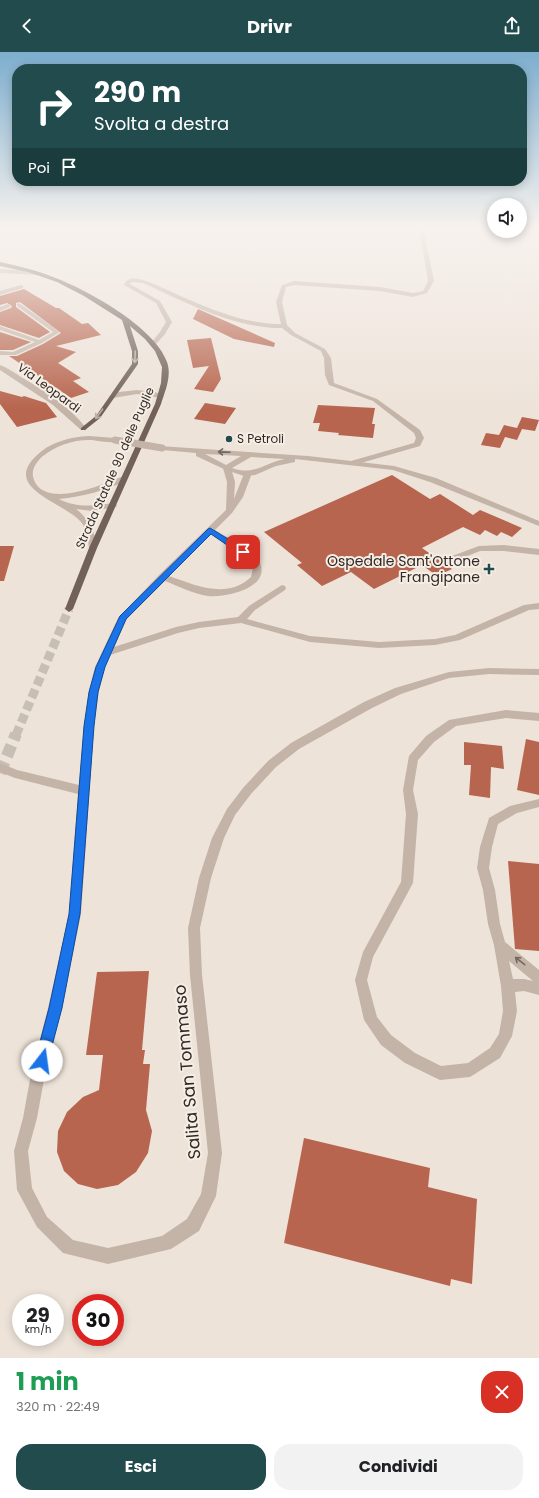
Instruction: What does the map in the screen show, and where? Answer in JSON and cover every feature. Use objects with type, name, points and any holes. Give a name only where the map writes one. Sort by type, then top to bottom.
[{"type":"main road","name":"Strada Statale 90 delle Puglie","points":[[69,609],[93,548],[161,396],[165,375],[164,363],[154,343],[126,320],[100,302],[75,288]]},
{"type":"main road","points":[[83,429],[98,417],[135,364],[135,351],[126,320]]},
{"type":"street","points":[[0,293],[19,288]]},
{"type":"street","points":[[132,288],[158,302],[169,322],[163,333],[154,343]]},
{"type":"street","points":[[157,288],[234,319],[274,326],[284,326]]},
{"type":"street","points":[[283,288],[279,302],[284,326],[293,334],[323,350],[327,354],[329,362],[328,378],[331,384],[375,400],[417,432],[420,438],[417,444],[354,463]]},
{"type":"street","points":[[361,288],[380,289],[413,295],[425,292],[428,288]]},
{"type":"street","points":[[0,352],[14,354],[57,332],[19,305]]},
{"type":"street","points":[[0,309],[8,306]]},
{"type":"street","points":[[0,328],[40,342]]},
{"type":"street","name":"Via Leopardi","points":[[0,368],[27,383],[76,420],[83,429]]},
{"type":"street","points":[[113,396],[135,391],[152,393],[161,396]]},
{"type":"street","points":[[80,437],[83,429]]},
{"type":"street","points":[[93,548],[92,533],[83,520],[65,505],[34,487],[30,480],[29,473],[30,466],[39,456],[49,449],[66,441],[80,437],[97,437],[162,448],[308,458],[394,468],[433,480],[539,524]]},
{"type":"street","points":[[194,451],[227,468],[248,473],[260,471],[269,466],[285,461],[308,458]]},
{"type":"street","points":[[227,468],[246,456],[254,454],[265,459],[269,466]]},
{"type":"street","points":[[227,468],[231,482],[231,496],[228,511]]},
{"type":"street","name":"Salita San Tommaso","points":[[248,473],[239,497],[228,511],[123,618],[100,667],[94,692],[89,726],[75,914],[56,1008],[38,1074],[30,1118],[21,1151],[25,1190],[42,1222],[69,1246],[108,1256],[165,1243],[193,1225],[208,1196],[215,1153],[197,982],[194,928],[204,878],[218,838],[231,812],[247,791],[272,764],[295,746],[368,705],[398,691],[429,680],[449,675],[489,671],[539,672]]},
{"type":"street","points":[[51,497],[78,496],[96,491],[124,479]]},
{"type":"street","points":[[78,496],[112,505]]},
{"type":"street","points":[[65,505],[81,509],[92,509],[112,505]]},
{"type":"street","points":[[162,577],[209,593],[238,590],[250,583],[255,578],[257,568],[254,559],[210,530]]},
{"type":"street","points":[[455,558],[479,549],[504,548],[539,552]]},
{"type":"street","points":[[241,620],[252,608],[282,588]]},
{"type":"street","points":[[106,653],[176,630],[199,625],[241,620],[310,639],[379,645],[435,642],[457,638],[527,608],[539,606]]},
{"type":"street","points":[[539,717],[506,714],[453,722],[430,739],[413,759],[408,790],[412,814],[407,883],[367,956],[361,980],[371,1020],[386,1040],[410,1058],[440,1073],[470,1070],[495,1053],[505,1036],[510,1011],[508,986],[500,945],[494,924],[489,890],[483,868],[486,847],[493,821],[514,809],[539,803]]},
{"type":"street","points":[[0,767],[15,774],[85,791]]},
{"type":"street","points":[[500,945],[539,978]]},
{"type":"street","points":[[508,986],[524,985],[539,989]]},
{"type":"building","points":[[24,289],[56,308],[59,308],[82,324],[88,323],[101,335],[56,346],[76,352],[58,363],[81,378],[73,381],[89,392],[71,398],[9,356],[17,356],[43,344],[61,333],[20,302],[16,303],[16,307],[50,332],[39,338],[0,325],[0,312],[11,308],[12,306],[7,303],[0,305],[0,296]]},
{"type":"building","points":[[198,309],[275,343],[274,347],[234,339],[193,319]]},
{"type":"building","points":[[0,332],[31,342],[13,350],[0,350]]},
{"type":"building","points":[[211,338],[221,379],[213,392],[194,389],[209,366],[193,368],[187,340]]},
{"type":"building","points":[[0,391],[22,397],[24,396],[46,403],[57,417],[17,427],[0,404]]},
{"type":"building","points":[[205,403],[236,408],[225,424],[194,419]]},
{"type":"building","points":[[318,405],[375,408],[372,424],[375,424],[373,438],[338,435],[339,433],[318,431],[320,423],[313,423]]},
{"type":"building","points":[[522,417],[539,420],[535,431],[522,429],[517,440],[505,437],[500,448],[481,445],[486,433],[499,435],[504,425],[517,428]]},
{"type":"building","points":[[392,475],[430,499],[440,494],[473,515],[480,510],[522,528],[512,537],[501,532],[497,536],[485,530],[480,535],[463,527],[422,548],[452,569],[437,576],[422,565],[374,589],[351,572],[322,586],[297,565],[302,563],[264,532]]},
{"type":"building","points":[[0,546],[14,546],[4,581],[0,581]]},
{"type":"building","points":[[526,739],[539,742],[539,795],[517,790]]},
{"type":"building","points":[[464,742],[502,746],[504,769],[491,767],[490,798],[469,795],[471,765],[464,765]]},
{"type":"building","points":[[508,861],[539,864],[539,951],[515,949]]},
{"type":"building","points":[[149,971],[142,1050],[145,1050],[143,1064],[150,1064],[146,1110],[152,1131],[148,1153],[136,1172],[118,1185],[97,1189],[78,1184],[64,1171],[57,1152],[58,1131],[67,1112],[83,1097],[99,1090],[103,1055],[86,1055],[97,972]]},
{"type":"building","points":[[304,1138],[430,1168],[428,1187],[477,1199],[472,1284],[451,1279],[450,1286],[284,1243]]},
{"type":"tunnel","points":[[16,735],[69,609]]},
{"type":"tunnel","points":[[0,773],[16,734]]},
{"type":"place","name":"S Petroli","points":[[229,439]]},
{"type":"place","name":"Ospedale Sant'Ottone Frangipane","points":[[489,569]]},
{"type":"route","points":[[42,1061],[56,1008],[75,914],[89,726],[94,692],[100,667],[123,618],[210,530],[243,552]]}]
